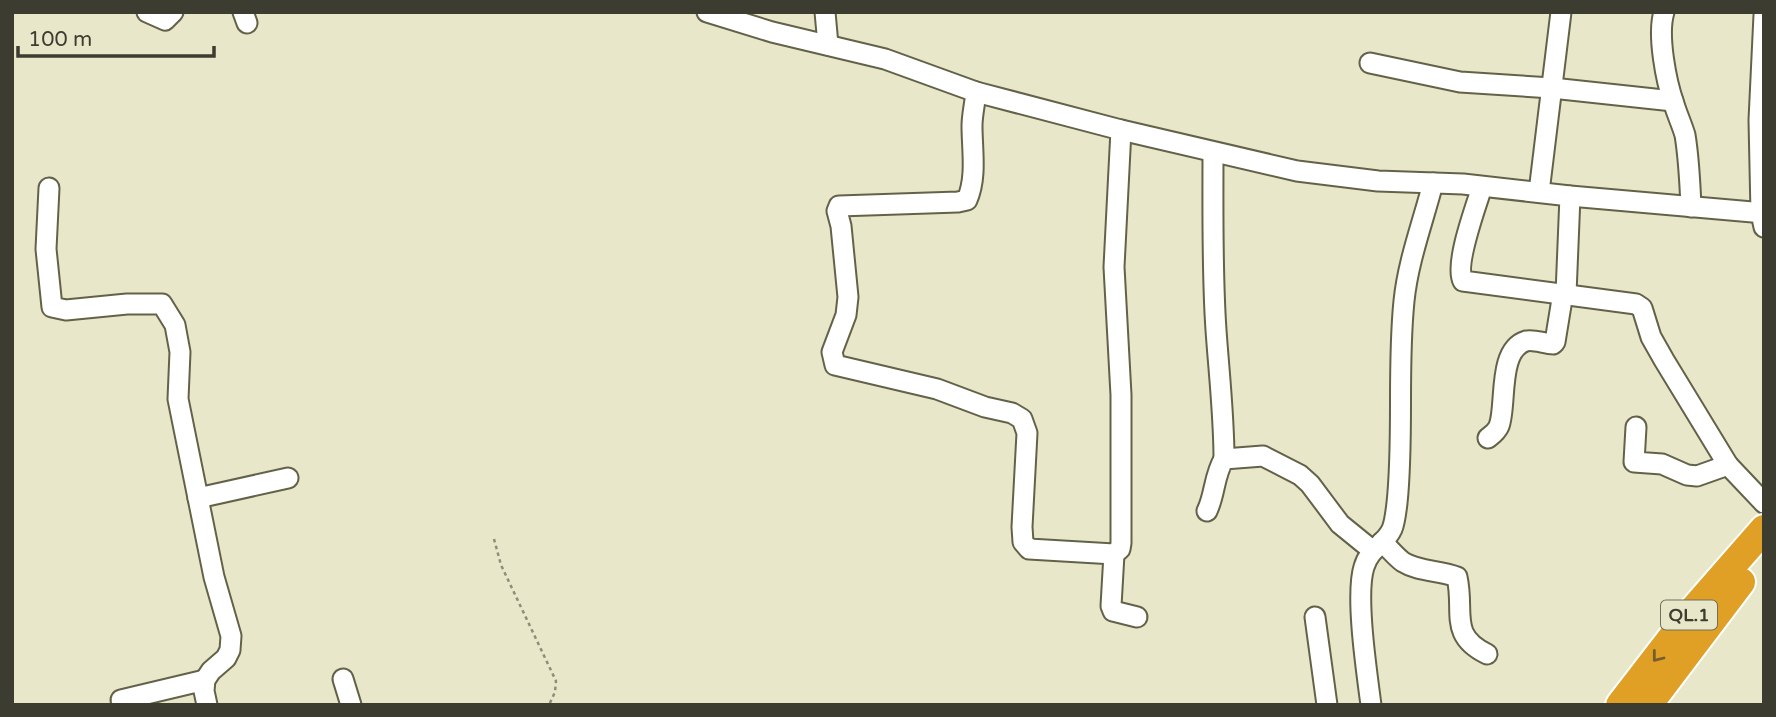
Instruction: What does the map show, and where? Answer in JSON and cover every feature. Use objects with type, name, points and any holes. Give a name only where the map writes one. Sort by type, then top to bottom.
[{"type":"highway","name":"QL.1","points":[[1620,705],[1694,609],[1764,529]]},
{"type":"highway","name":"QL.1","points":[[1647,705],[1736,587],[1764,558]]},
{"type":"street","points":[[148,12],[165,19],[173,12]]},
{"type":"street","points":[[706,12],[885,59],[976,92],[1213,153],[1322,175],[1539,191],[1691,207],[1763,218],[1759,120],[1764,15]]},
{"type":"street","points":[[825,12],[828,45]]},
{"type":"street","points":[[1539,191],[1561,12]]},
{"type":"street","points":[[1664,12],[1660,30],[1661,44],[1673,101],[1684,132],[1690,171],[1691,207]]},
{"type":"street","points":[[1370,63],[1460,82],[1552,88],[1673,101]]},
{"type":"street","points":[[976,92],[972,122],[973,172],[971,192],[967,200],[839,206],[837,211],[848,297],[846,315],[832,352],[835,365],[937,389],[985,407],[1012,413],[1022,419],[1027,433],[1022,527],[1025,547],[1114,554],[1120,549],[1121,394],[1114,267],[1121,130]]},
{"type":"street","points":[[1207,511],[1224,459],[1224,421],[1215,317],[1213,153]]},
{"type":"street","points":[[1371,705],[1362,583],[1365,564],[1392,529],[1396,506],[1404,299],[1409,270],[1433,183]]},
{"type":"street","points":[[1482,187],[1461,261],[1460,276],[1463,281],[1630,302],[1642,308],[1651,337],[1728,465],[1764,503]]},
{"type":"street","points":[[49,188],[46,249],[52,307],[66,310],[127,304],[162,304],[175,325],[180,352],[178,398],[214,577],[231,643],[226,658],[205,680],[207,705]]},
{"type":"street","points":[[1488,438],[1499,426],[1504,375],[1515,349],[1524,341],[1544,344],[1555,342],[1564,293],[1570,196]]},
{"type":"street","points":[[1636,427],[1634,462],[1662,464],[1687,475],[1697,476],[1728,465]]},
{"type":"street","points":[[1224,459],[1267,458],[1300,475],[1310,484],[1340,524],[1416,568],[1445,572],[1457,577],[1461,631],[1467,642],[1487,654]]},
{"type":"street","points":[[198,498],[288,478]]},
{"type":"street","points":[[1114,554],[1111,606],[1113,611],[1137,617]]},
{"type":"street","points":[[1315,617],[1327,705]]},
{"type":"street","points":[[343,679],[351,705]]},
{"type":"street","points":[[121,700],[205,680]]},
{"type":"path","points":[[494,539],[501,565],[556,681],[555,692],[549,705]]}]
